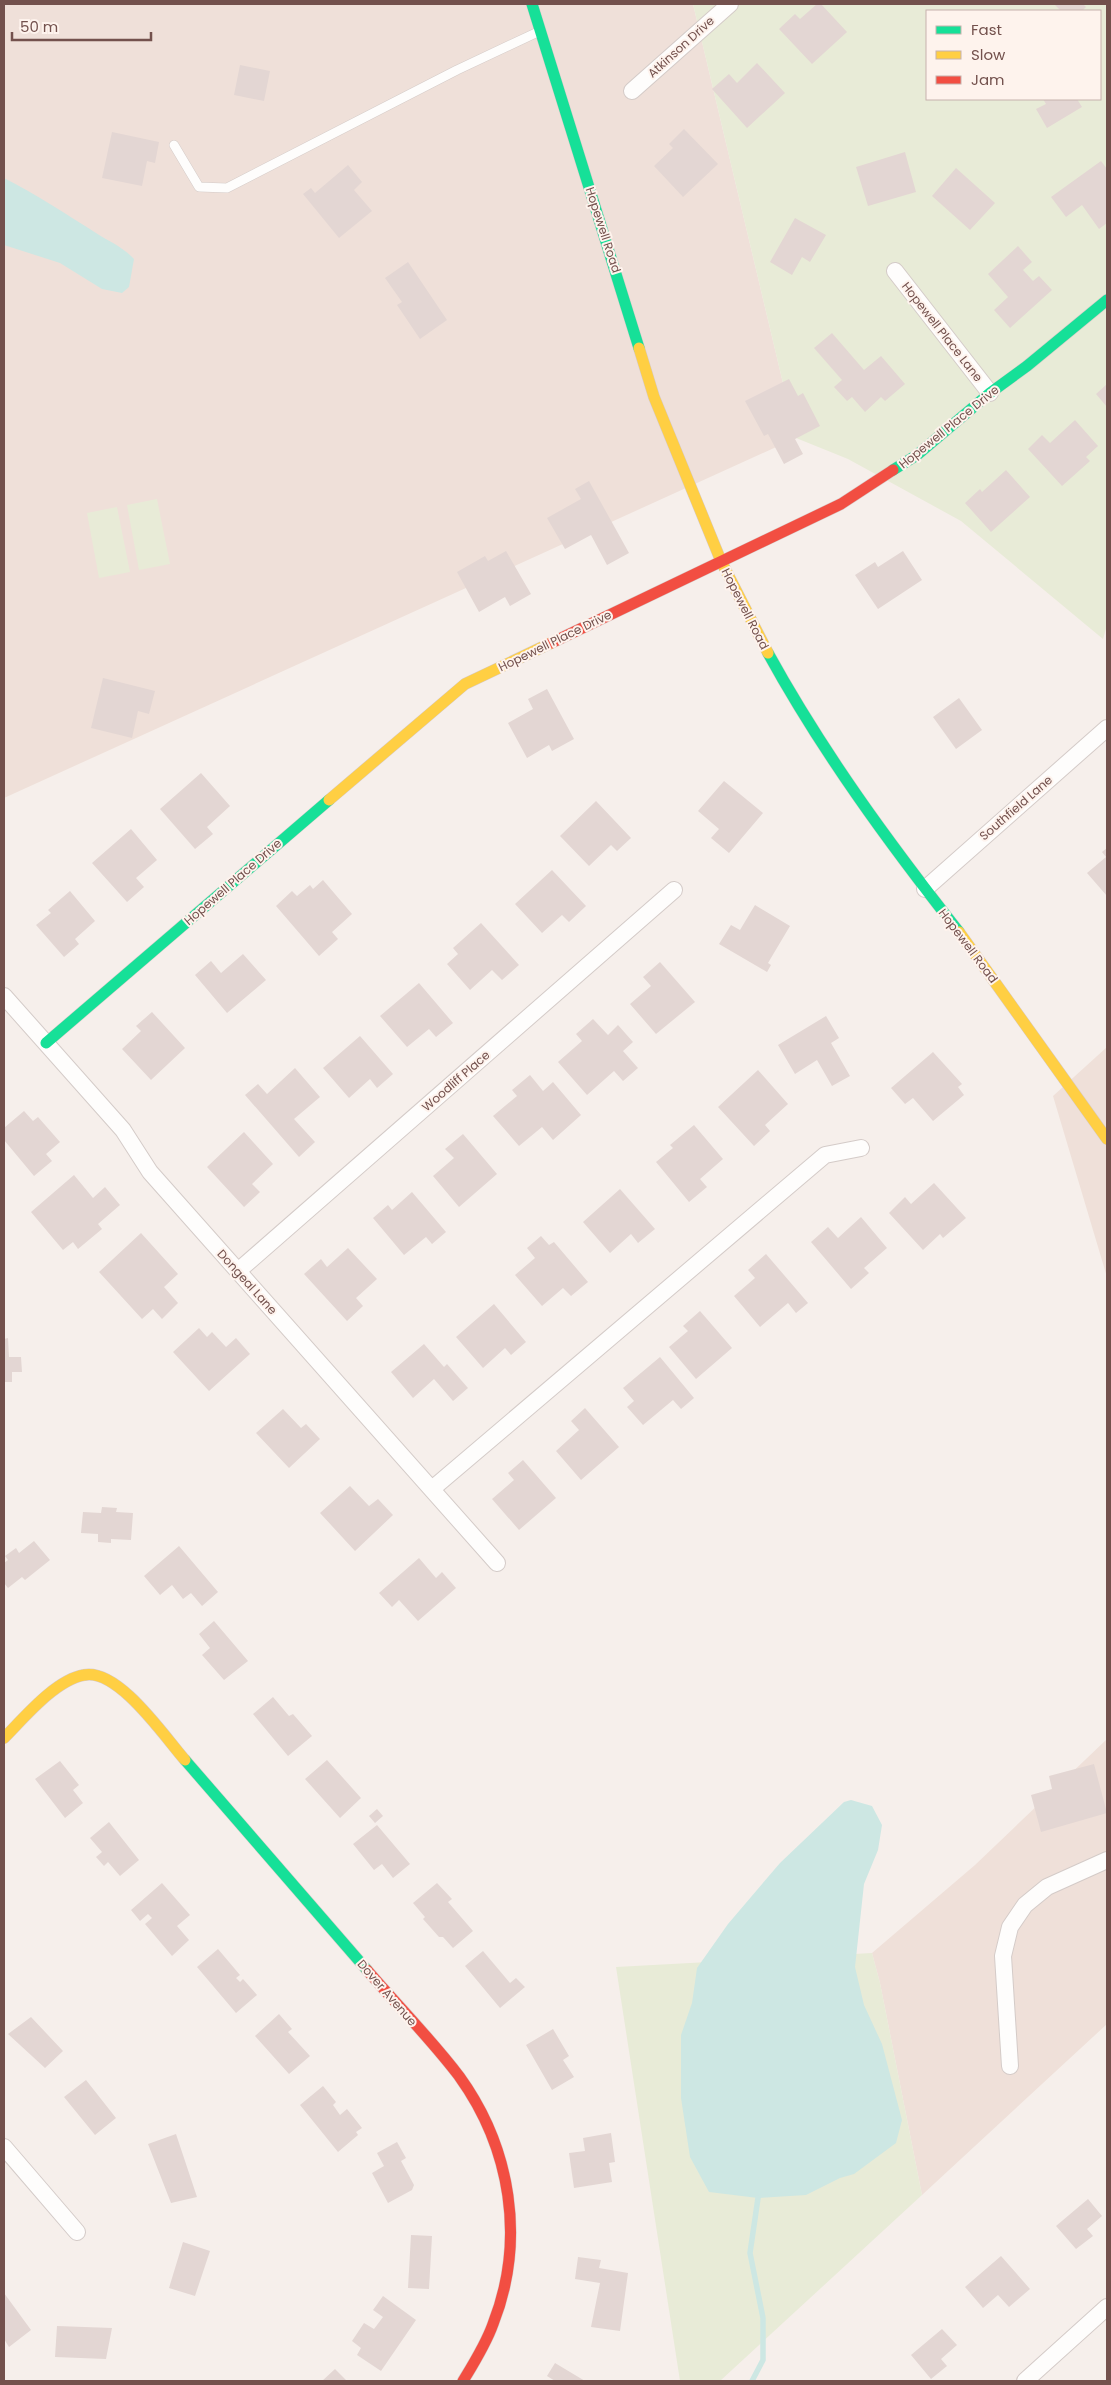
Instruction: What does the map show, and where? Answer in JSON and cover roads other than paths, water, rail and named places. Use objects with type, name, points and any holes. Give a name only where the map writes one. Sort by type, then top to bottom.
[{"type":"street","name":"Hopewell Road","points":[[532,4],[654,398],[721,561],[796,704],[833,762],[979,959],[1107,1139]]},
{"type":"street","name":"Atkinson Drive","points":[[632,91],[730,4]]},
{"type":"street","name":"Hopewell Place Lane","points":[[894,271],[990,393]]},
{"type":"street","name":"Hopewell Place Drive","points":[[46,1043],[465,684],[841,504],[917,456],[990,393],[1027,366],[1107,300]]},
{"type":"street","name":"Southfield Lane","points":[[925,888],[1107,728]]},
{"type":"street","name":"Woodliff Place","points":[[238,1271],[674,890]]},
{"type":"street","name":"Dongeal Lane","points":[[4,996],[123,1130],[150,1172],[497,1563]]},
{"type":"street","points":[[432,1489],[825,1155],[861,1148]]},
{"type":"street","name":"Dover Avenue","points":[[4,1738],[62,1685],[75,1677],[92,1674],[108,1678],[122,1688],[458,2076],[478,2104],[495,2140],[506,2178],[512,2217],[510,2266],[499,2312],[480,2357],[463,2381]]},
{"type":"street","points":[[1010,2066],[1003,1956],[1010,1927],[1024,1906],[1047,1887],[1107,1860]]},
{"type":"street","points":[[4,2147],[77,2232]]},
{"type":"street","points":[[1025,2381],[1107,2307]]},
{"type":"lane","points":[[174,145],[199,187],[227,188],[457,70],[540,31]]},
{"type":"water","points":[[4,178],[51,204],[130,255],[134,259],[129,287],[122,293],[102,289],[60,263],[4,245]]},
{"type":"water","points":[[851,1800],[872,1806],[882,1825],[878,1850],[864,1884],[855,1967],[864,2005],[882,2044],[902,2120],[896,2143],[854,2174],[840,2178],[806,2195],[758,2198],[709,2192],[690,2157],[681,2098],[681,2035],[692,2003],[697,1968],[728,1924],[780,1863],[844,1802]]},
{"type":"waterway","points":[[752,2381],[763,2360],[763,2318],[750,2253],[758,2198]]}]
